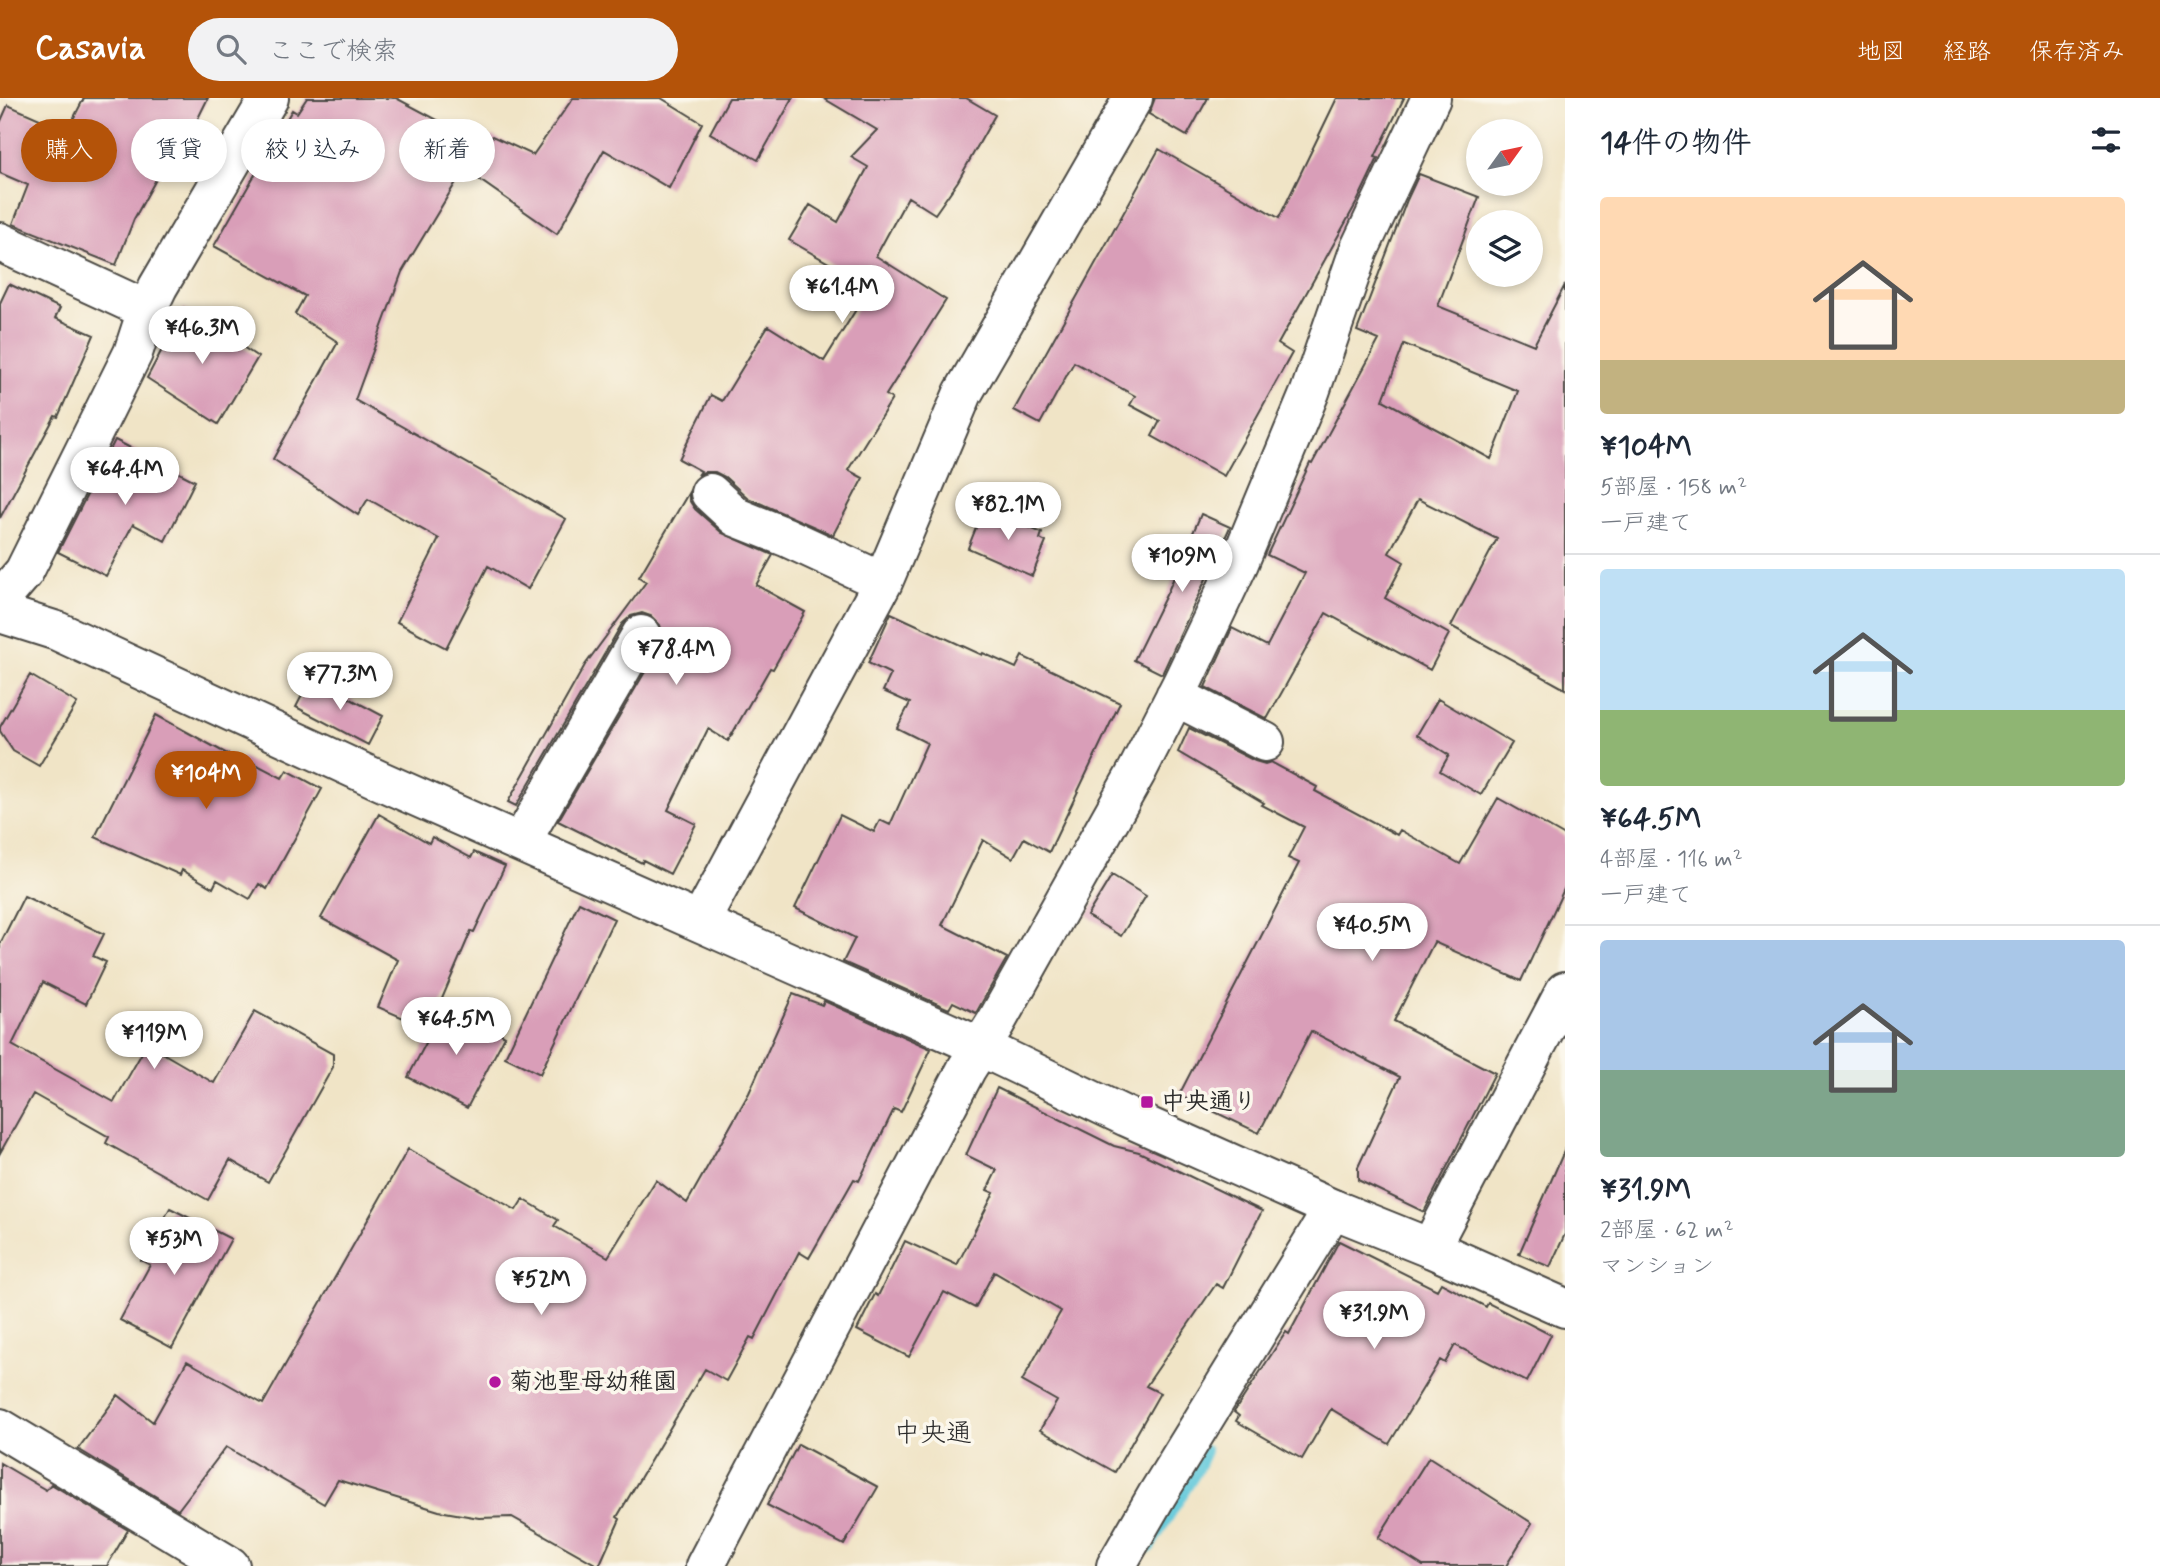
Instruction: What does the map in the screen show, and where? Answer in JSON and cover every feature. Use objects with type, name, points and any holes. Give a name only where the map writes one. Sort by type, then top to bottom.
[{"type":"street","points":[[0,600],[24,572],[133,353],[147,310],[158,287],[269,98]]},
{"type":"street","points":[[700,922],[883,582],[963,393],[1133,98]]},
{"type":"street","points":[[705,1566],[967,1069],[1136,773],[1179,689],[1239,563],[1310,392],[1359,250],[1431,98]]},
{"type":"street","points":[[0,242],[147,310]]},
{"type":"street","points":[[710,494],[736,517],[883,582]]},
{"type":"street","points":[[0,613],[57,631],[521,842],[981,1046],[1127,1117],[1565,1308]]},
{"type":"street","points":[[521,842],[641,635]]},
{"type":"street","points":[[1179,689],[1265,742]]},
{"type":"street","points":[[1430,1248],[1565,991]]},
{"type":"street","points":[[1116,1566],[1333,1209]]},
{"type":"street","points":[[0,1428],[230,1566]]},
{"type":"building","points":[[84,98],[208,98],[198,119],[131,119],[131,182],[155,182],[134,219],[116,265],[13,224],[28,185],[21,182],[117,182],[117,119],[73,119]]},
{"type":"building","points":[[307,98],[396,98],[435,119],[399,119],[399,182],[456,182],[402,272],[355,400],[566,519],[528,589],[488,566],[446,648],[397,622],[439,539],[368,499],[358,515],[273,459],[338,342],[295,314],[305,296],[214,246],[251,182],[385,182],[385,119],[287,119],[292,110],[297,113]]},
{"type":"building","points":[[573,98],[661,98],[702,123],[669,188],[604,150],[557,234],[483,182],[495,182],[495,137],[533,155]]},
{"type":"building","points":[[729,98],[793,98],[758,160],[710,133]]},
{"type":"building","points":[[823,98],[966,98],[995,115],[958,181],[935,214],[908,197],[876,256],[946,300],[886,395],[892,399],[848,470],[863,478],[833,535],[748,498],[725,477],[715,472],[698,475],[701,471],[679,459],[711,395],[722,401],[768,326],[824,361],[870,287],[789,240],[810,205],[838,222],[868,167],[851,157],[877,130]]},
{"type":"building","points":[[1155,98],[1208,98],[1187,136],[1149,114]]},
{"type":"building","points":[[1337,98],[1404,98],[1375,157],[1378,158],[1357,202],[1278,344],[1292,353],[1224,476],[1152,436],[1160,421],[1130,405],[1135,396],[1074,362],[1040,424],[1014,410],[1159,149],[1279,218]]},
{"type":"building","points":[[8,105],[40,119],[21,119],[21,182],[0,173],[0,123]]},
{"type":"building","points":[[1419,174],[1466,192],[1466,196],[1479,197],[1474,210],[1466,210],[1466,232],[1438,306],[1534,345],[1565,285],[1565,689],[1451,626],[1497,539],[1418,499],[1389,553],[1404,562],[1385,598],[1449,634],[1430,670],[1326,613],[1267,719],[1205,687],[1232,628],[1267,646],[1305,573],[1267,555],[1310,463],[1312,464],[1379,340],[1357,331]],"holes":[[[1404,344],[1518,391],[1491,459],[1383,400]]]},
{"type":"building","points":[[9,284],[60,308],[55,318],[94,335],[58,417],[55,416],[0,518],[0,303]]},
{"type":"building","points":[[184,308],[258,357],[218,424],[147,378]]},
{"type":"building","points":[[115,440],[195,481],[165,541],[133,524],[106,576],[58,552]]},
{"type":"building","points":[[689,492],[689,500],[695,509],[722,533],[773,555],[756,585],[805,612],[728,741],[708,729],[668,810],[696,824],[670,874],[558,821],[660,646],[663,636],[660,625],[651,616],[642,613],[631,616],[622,624],[516,806],[508,802],[585,665],[646,582],[639,577]]},
{"type":"building","points":[[984,508],[1042,533],[1040,539],[1046,542],[1032,576],[968,548]]},
{"type":"building","points":[[1201,514],[1230,527],[1162,674],[1134,660],[1169,589]]},
{"type":"building","points":[[891,613],[1016,668],[1022,656],[1120,703],[1049,852],[1024,838],[1013,858],[983,840],[942,925],[1007,958],[976,1013],[953,1002],[949,1009],[843,962],[855,938],[795,908],[840,815],[874,832],[880,820],[890,825],[927,743],[897,728],[910,703],[883,691],[891,674],[868,663]]},
{"type":"building","points":[[30,675],[77,703],[39,766],[13,751],[0,731]]},
{"type":"building","points":[[311,678],[383,716],[368,745],[296,707]]},
{"type":"building","points":[[1438,699],[1512,743],[1481,795],[1440,771],[1449,755],[1417,735]]},
{"type":"building","points":[[156,715],[240,761],[242,757],[282,778],[287,770],[322,789],[267,889],[259,884],[250,899],[217,880],[213,888],[182,870],[180,875],[95,837]]},
{"type":"building","points":[[1189,728],[1255,761],[1265,764],[1271,762],[1317,787],[1315,791],[1397,835],[1400,830],[1460,864],[1498,798],[1565,836],[1565,887],[1521,981],[1434,942],[1394,1021],[1495,1073],[1424,1212],[1358,1180],[1358,1167],[1400,1077],[1311,1031],[1259,1133],[1179,1095],[1299,863],[1288,858],[1304,827],[1262,805],[1264,803],[1178,752]]},
{"type":"building","points":[[379,814],[429,843],[432,837],[471,858],[474,852],[505,866],[474,932],[471,931],[429,1029],[378,1007],[398,960],[321,918]]},
{"type":"building","points":[[1112,875],[1146,896],[1121,936],[1087,916]]},
{"type":"building","points":[[24,896],[104,934],[93,956],[106,962],[86,1004],[43,982],[12,1045],[114,1102],[147,1044],[214,1083],[255,1011],[333,1054],[333,1067],[268,1182],[230,1160],[208,1200],[106,1143],[109,1137],[33,1094],[0,1153],[0,944]]},
{"type":"building","points":[[579,902],[614,919],[540,1074],[505,1057]]},
{"type":"building","points":[[793,994],[822,1005],[824,1001],[931,1049],[901,1112],[894,1109],[859,1181],[854,1179],[809,1258],[799,1252],[754,1339],[750,1337],[726,1381],[705,1369],[617,1517],[620,1519],[599,1566],[512,1517],[479,1518],[439,1511],[338,1480],[324,1504],[226,1447],[178,1510],[78,1449],[118,1395],[153,1422],[187,1361],[263,1404],[408,1149],[516,1210],[523,1199],[558,1220],[554,1226],[608,1257],[656,1180],[687,1203],[749,1093]]},
{"type":"building","points":[[446,1005],[505,1036],[467,1108],[408,1077]]},
{"type":"building","points":[[997,1088],[1114,1146],[1139,1152],[1262,1211],[1223,1288],[1216,1284],[1146,1386],[1160,1393],[1115,1472],[1040,1430],[1057,1401],[1022,1381],[1061,1311],[994,1272],[975,1308],[944,1292],[909,1357],[857,1330],[875,1294],[878,1296],[905,1241],[957,1265],[994,1193],[987,1190],[997,1170],[966,1155]]},
{"type":"building","points":[[1565,1149],[1565,1234],[1550,1267],[1519,1254]]},
{"type":"building","points":[[170,1208],[231,1239],[172,1348],[120,1320],[150,1265],[141,1260]]},
{"type":"building","points":[[1339,1241],[1437,1290],[1441,1283],[1486,1307],[1488,1303],[1551,1335],[1527,1382],[1455,1345],[1445,1363],[1440,1360],[1389,1444],[1331,1409],[1302,1459],[1236,1421],[1239,1416],[1234,1412],[1286,1332],[1289,1334]]},
{"type":"building","points":[[798,1444],[878,1487],[844,1545],[767,1505]]},
{"type":"building","points":[[1429,1457],[1532,1523],[1506,1566],[1423,1566],[1378,1538]]},
{"type":"building","points":[[0,1463],[46,1490],[51,1484],[128,1530],[107,1566],[0,1566]]},
{"type":"waterway","points":[[1149,1547],[1195,1473],[1205,1451]]},
{"type":"place","name":"中央通り","points":[[1147,1102]]},
{"type":"place","name":"菊池聖母幼稚園","points":[[495,1382]]},
{"type":"district","name":"中央通","points":[[933,1434]]}]
